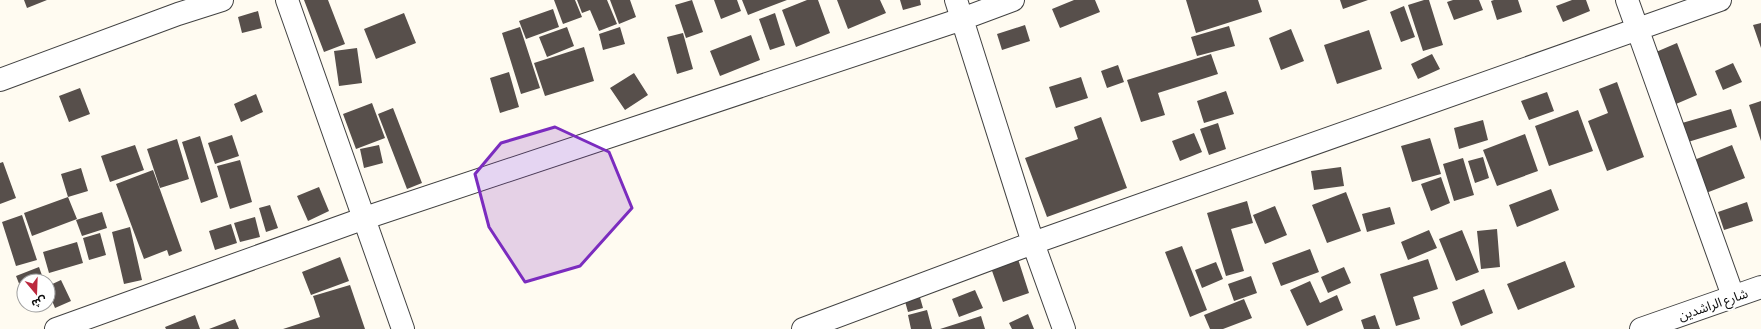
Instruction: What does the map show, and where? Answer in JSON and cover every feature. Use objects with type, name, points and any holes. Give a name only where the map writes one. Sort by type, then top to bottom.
[{"type":"street","points":[[0,80],[176,7],[222,0]]},
{"type":"street","points":[[287,0],[403,329]]},
{"type":"street","points":[[56,329],[365,218],[959,10],[1014,0]]},
{"type":"street","points":[[1627,0],[1734,296]]},
{"type":"street","points":[[803,329],[1034,243],[1720,0]]},
{"type":"street","points":[[959,10],[1034,243],[1064,329]]},
{"type":"street","name":"شارع الراشدين","points":[[1641,329],[1761,287]]},
{"type":"highlighted area","points":[[555,127],[609,152],[632,208],[580,266],[525,282],[489,227],[475,174],[501,143]]},
{"type":"building","points":[[24,0],[47,0],[27,8]]},
{"type":"building","points":[[304,0],[328,0],[345,44],[324,52]]},
{"type":"building","points":[[554,0],[575,0],[582,17],[563,24]]},
{"type":"building","points":[[577,0],[607,0],[617,24],[599,31],[590,10],[582,13]]},
{"type":"building","points":[[610,0],[630,0],[636,17],[619,24]]},
{"type":"building","points":[[692,0],[703,32],[686,38],[675,5]]},
{"type":"building","points":[[714,0],[737,0],[741,11],[721,19]]},
{"type":"building","points":[[742,0],[787,0],[748,15]]},
{"type":"building","points":[[807,0],[818,0],[830,33],[796,47],[782,10]]},
{"type":"building","points":[[837,0],[880,0],[886,13],[848,29]]},
{"type":"building","points":[[900,0],[920,0],[921,5],[903,10]]},
{"type":"building","points":[[1074,0],[1095,0],[1100,12],[1060,28],[1052,9]]},
{"type":"building","points":[[1186,0],[1258,0],[1262,12],[1196,33]]},
{"type":"building","points":[[1340,0],[1368,0],[1343,9]]},
{"type":"building","points":[[1429,0],[1443,45],[1423,51],[1408,5]]},
{"type":"building","points":[[1453,0],[1479,0],[1483,10],[1454,20],[1447,2]]},
{"type":"building","points":[[1518,0],[1522,12],[1497,20],[1491,1]]},
{"type":"building","points":[[1572,0],[1586,0],[1590,11],[1563,22],[1556,6]]},
{"type":"building","points":[[1404,6],[1415,37],[1401,42],[1390,12]]},
{"type":"building","points":[[553,9],[559,27],[526,39],[519,21]]},
{"type":"building","points":[[258,11],[262,28],[242,33],[238,17]]},
{"type":"building","points":[[404,13],[416,43],[376,59],[364,29]]},
{"type":"building","points":[[775,13],[785,45],[770,50],[759,19]]},
{"type":"building","points":[[1761,23],[1761,48],[1753,25]]},
{"type":"building","points":[[1025,25],[1030,41],[1002,50],[997,34]]},
{"type":"building","points":[[1229,26],[1235,46],[1197,56],[1191,37]]},
{"type":"building","points":[[520,27],[540,88],[521,94],[502,33]]},
{"type":"building","points":[[567,27],[574,46],[547,57],[539,37]]},
{"type":"building","points":[[620,27],[625,44],[603,50],[599,34]]},
{"type":"building","points":[[1291,29],[1304,61],[1281,70],[1269,38]]},
{"type":"building","points":[[1369,30],[1382,69],[1337,84],[1324,45]]},
{"type":"building","points":[[683,33],[693,69],[677,74],[667,37]]},
{"type":"building","points":[[751,35],[760,60],[720,76],[710,51]]},
{"type":"building","points":[[1677,43],[1697,95],[1676,104],[1656,52]]},
{"type":"building","points":[[584,47],[594,81],[545,96],[534,63]]},
{"type":"building","points":[[357,48],[362,83],[339,86],[334,51]]},
{"type":"building","points":[[1211,54],[1218,74],[1158,93],[1165,115],[1141,122],[1127,80]]},
{"type":"building","points":[[1432,54],[1440,69],[1418,79],[1411,64]]},
{"type":"building","points":[[1733,63],[1742,82],[1723,90],[1715,71]]},
{"type":"building","points":[[1118,65],[1124,82],[1107,88],[1101,71]]},
{"type":"building","points":[[509,72],[519,107],[500,113],[490,78]]},
{"type":"building","points":[[634,73],[648,95],[625,110],[610,88]]},
{"type":"building","points":[[1081,77],[1088,98],[1056,108],[1049,87]]},
{"type":"building","points":[[1617,82],[1644,157],[1607,171],[1588,121],[1608,113],[1599,89]]},
{"type":"building","points":[[80,88],[90,114],[69,122],[59,96]]},
{"type":"building","points":[[1226,91],[1234,114],[1204,123],[1197,101]]},
{"type":"building","points":[[1547,92],[1554,111],[1529,120],[1521,101]]},
{"type":"building","points":[[256,94],[263,112],[241,122],[234,104]]},
{"type":"building","points":[[1761,101],[1761,141],[1749,105]]},
{"type":"building","points":[[372,103],[385,138],[356,149],[343,114]]},
{"type":"building","points":[[393,108],[422,183],[407,189],[378,114]]},
{"type":"building","points":[[1731,109],[1737,127],[1688,142],[1682,123]]},
{"type":"building","points":[[1578,110],[1593,151],[1549,166],[1535,126]]},
{"type":"building","points":[[1101,117],[1127,188],[1047,217],[1025,158],[1078,139],[1074,127]]},
{"type":"building","points":[[1483,120],[1488,140],[1459,149],[1454,128]]},
{"type":"building","points":[[1218,123],[1226,149],[1209,155],[1200,129]]},
{"type":"building","points":[[1194,133],[1202,152],[1180,161],[1172,141]]},
{"type":"building","points":[[1525,134],[1538,171],[1497,186],[1483,150]]},
{"type":"building","points":[[232,135],[239,156],[215,164],[208,143]]},
{"type":"building","points":[[200,136],[218,197],[201,203],[182,142]]},
{"type":"building","points":[[1430,138],[1441,174],[1412,182],[1401,146]]},
{"type":"building","points":[[177,139],[189,179],[160,188],[147,149]]},
{"type":"building","points":[[135,145],[144,170],[110,182],[101,156]]},
{"type":"building","points":[[379,145],[383,163],[364,168],[360,149]]},
{"type":"building","points":[[1732,145],[1745,178],[1706,193],[1694,160]]},
{"type":"building","points":[[1483,157],[1489,178],[1475,183],[1468,161]]},
{"type":"building","points":[[1463,158],[1474,195],[1454,201],[1443,164]]},
{"type":"building","points":[[240,160],[252,202],[230,209],[217,166]]},
{"type":"building","points":[[3,162],[16,198],[0,204],[0,163]]},
{"type":"building","points":[[1341,167],[1344,186],[1314,190],[1311,171]]},
{"type":"building","points":[[81,168],[88,191],[68,197],[61,174]]},
{"type":"building","points":[[153,170],[182,251],[169,256],[167,250],[144,259],[116,184]]},
{"type":"building","points":[[1441,177],[1450,203],[1431,211],[1421,184]]},
{"type":"building","points":[[319,187],[329,211],[308,221],[297,196]]},
{"type":"building","points":[[1551,189],[1559,210],[1517,227],[1509,205]]},
{"type":"building","points":[[1346,192],[1361,231],[1327,243],[1312,205]]},
{"type":"building","points":[[68,197],[77,219],[32,236],[24,213]]},
{"type":"building","points":[[1247,201],[1253,223],[1231,229],[1244,271],[1226,276],[1207,213]]},
{"type":"building","points":[[1747,202],[1753,221],[1724,230],[1718,212]]},
{"type":"building","points":[[270,205],[278,228],[266,232],[259,208]]},
{"type":"building","points":[[1275,206],[1287,235],[1265,244],[1253,215]]},
{"type":"building","points":[[1390,207],[1395,224],[1367,232],[1362,214]]},
{"type":"building","points":[[102,212],[107,228],[82,236],[76,220]]},
{"type":"building","points":[[22,215],[37,260],[16,266],[2,222]]},
{"type":"building","points":[[255,217],[260,237],[240,242],[234,223]]},
{"type":"building","points":[[231,224],[237,243],[215,250],[209,231]]},
{"type":"building","points":[[130,227],[142,280],[124,284],[112,232]]},
{"type":"building","points":[[1497,229],[1500,267],[1481,269],[1477,231]]},
{"type":"building","points":[[1429,230],[1437,248],[1408,260],[1401,242]]},
{"type":"building","points":[[1462,230],[1479,272],[1456,281],[1439,239]]},
{"type":"building","points":[[100,233],[106,255],[89,260],[83,238]]},
{"type":"building","points":[[77,242],[83,263],[49,273],[43,252]]},
{"type":"building","points":[[1182,246],[1207,310],[1190,317],[1165,252]]},
{"type":"building","points":[[1310,249],[1319,272],[1281,286],[1272,263]]},
{"type":"building","points":[[340,257],[349,281],[311,295],[302,272]]},
{"type":"building","points":[[1018,259],[1029,293],[1003,302],[991,268]]},
{"type":"building","points":[[1428,259],[1438,289],[1413,297],[1420,319],[1396,326],[1380,274]]},
{"type":"building","points":[[1565,261],[1575,287],[1518,310],[1507,284]]},
{"type":"building","points":[[1216,262],[1223,279],[1202,288],[1195,270]]},
{"type":"building","points":[[39,267],[41,273],[24,273]]},
{"type":"building","points":[[1344,267],[1351,283],[1328,293],[1321,277]]},
{"type":"building","points":[[1251,276],[1257,293],[1234,301],[1228,284]]},
{"type":"building","points":[[61,280],[71,301],[56,308],[56,282]]},
{"type":"building","points":[[1310,281],[1320,303],[1337,295],[1343,310],[1307,326],[1290,290]]},
{"type":"building","points":[[350,285],[365,329],[283,329],[320,317],[313,296]]},
{"type":"building","points":[[917,287],[923,308],[908,312],[902,291]]},
{"type":"building","points":[[1484,289],[1493,313],[1461,326],[1452,302]]},
{"type":"building","points":[[975,290],[983,308],[959,317],[952,299]]},
{"type":"building","points":[[1244,299],[1252,318],[1223,329],[1210,329],[1204,315]]},
{"type":"building","points":[[927,310],[932,329],[911,329],[908,315]]},
{"type":"building","points":[[1028,314],[1034,329],[1012,329],[1009,323]]},
{"type":"building","points":[[195,315],[200,329],[166,329],[165,327]]},
{"type":"building","points":[[1375,315],[1380,329],[1364,329],[1361,320]]},
{"type":"building","points":[[981,316],[985,329],[940,329]]},
{"type":"building","points":[[235,319],[239,329],[209,329]]}]
